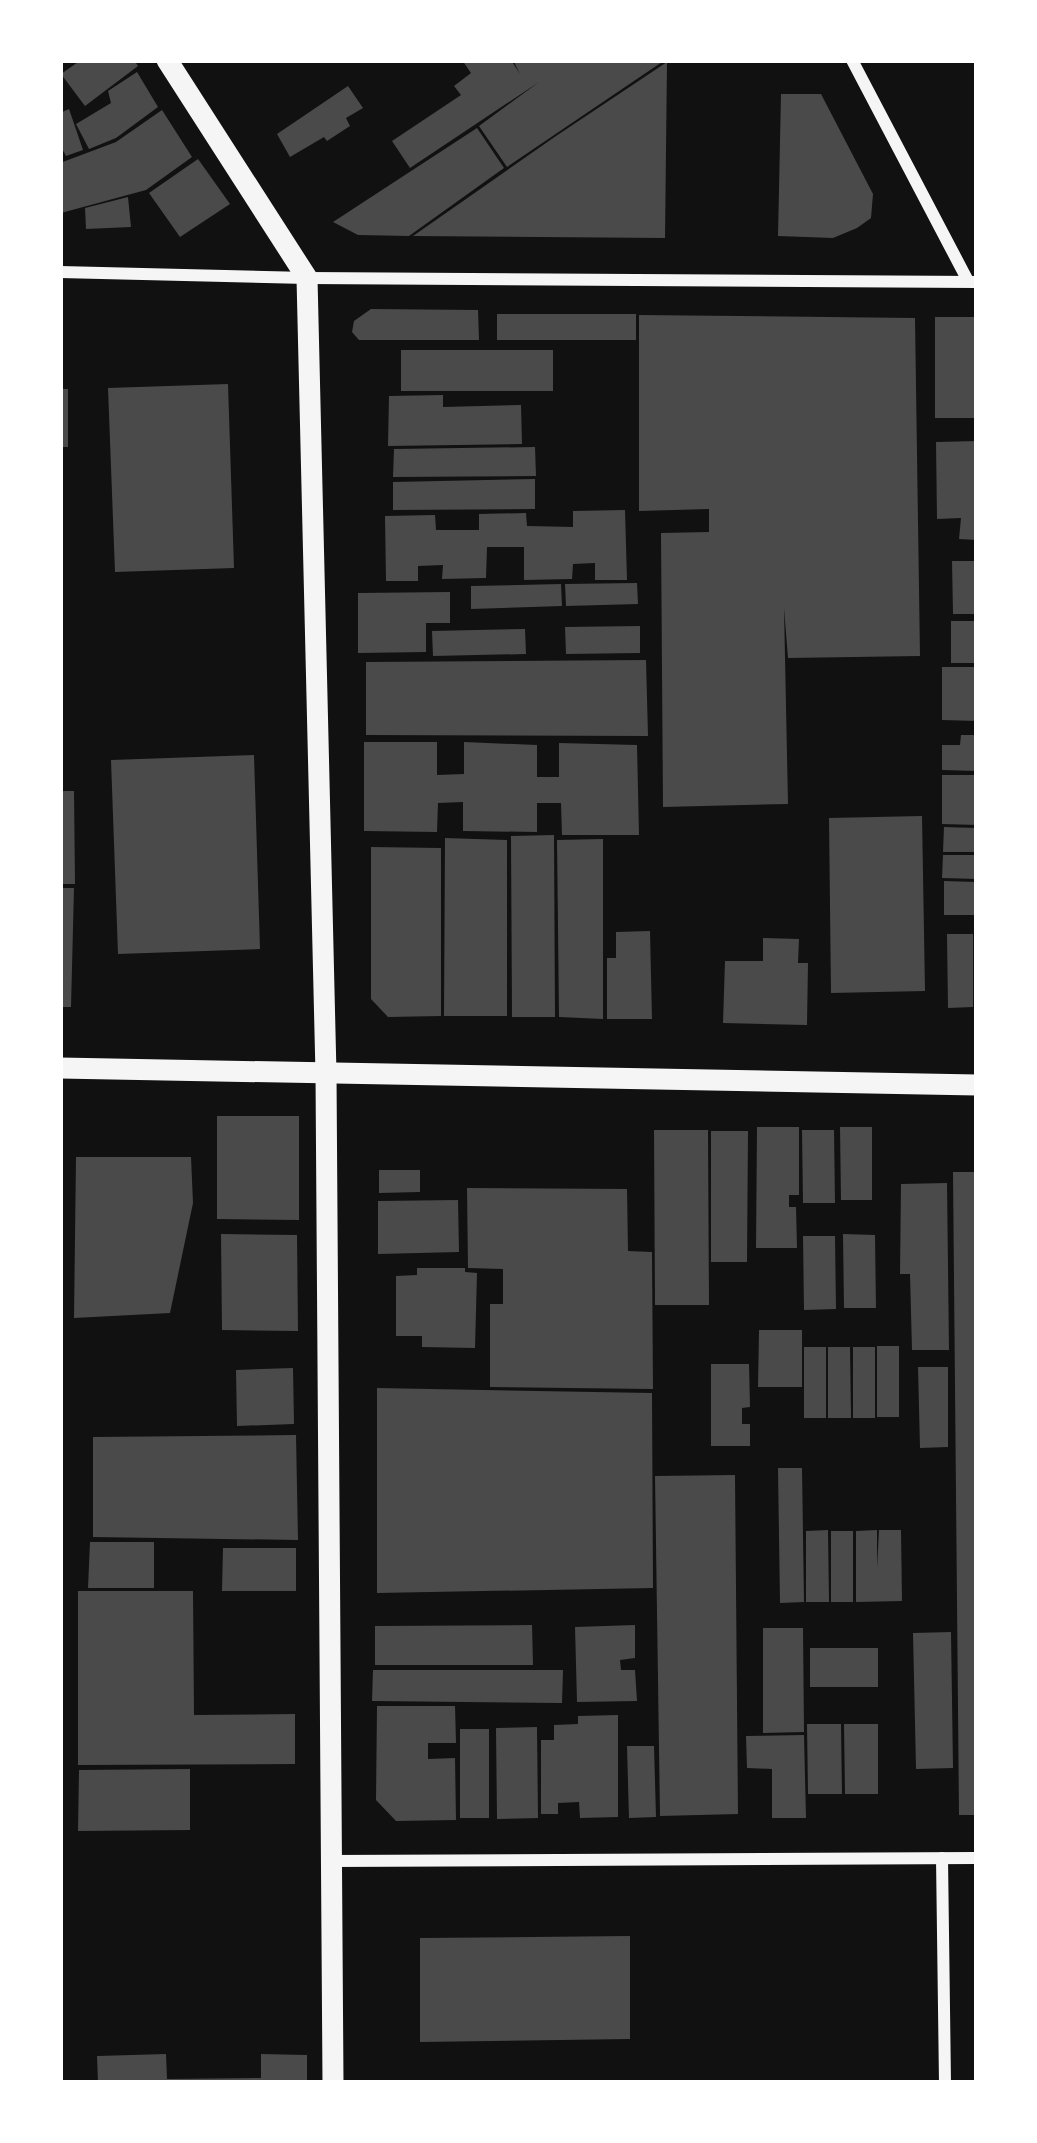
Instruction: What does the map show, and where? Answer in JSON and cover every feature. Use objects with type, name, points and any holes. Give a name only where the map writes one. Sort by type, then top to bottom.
[{"type":"street","points":[[167,60],[307,278],[326,1074],[333,2083]]},
{"type":"street","points":[[60,272],[972,282],[852,60]]},
{"type":"street","points":[[60,1068],[977,1085]]},
{"type":"street","points":[[942,1858],[945,2083]]},
{"type":"street","points":[[328,1861],[977,1858]]},
{"type":"building","points":[[81,60],[134,60],[138,66],[85,106],[61,74]]},
{"type":"building","points":[[462,60],[511,60],[520,74],[513,60],[665,60],[507,167],[479,126],[539,82],[410,168],[392,141],[461,95],[454,86],[471,73]]},
{"type":"building","points":[[667,62],[665,238],[413,236],[556,136]]},
{"type":"building","points":[[137,72],[158,107],[116,138],[89,149],[76,124],[111,103],[108,91]]},
{"type":"building","points":[[348,86],[363,108],[346,118],[350,126],[290,157],[277,134]]},
{"type":"building","points":[[781,94],[821,94],[873,194],[871,218],[857,228],[833,238],[778,236]]},
{"type":"building","points":[[69,109],[83,150],[66,156],[60,145],[60,113]]},
{"type":"building","points":[[162,110],[192,157],[146,190],[61,213],[60,163],[116,142]]},
{"type":"building","points":[[477,128],[504,168],[409,236],[358,235],[333,222]]},
{"type":"building","points":[[198,159],[230,204],[180,237],[149,193]]},
{"type":"building","points":[[128,197],[131,227],[86,229],[85,208]]},
{"type":"building","points":[[371,309],[478,310],[479,340],[359,340],[352,332],[354,321]]},
{"type":"building","points":[[497,314],[636,314],[636,340],[497,340]]},
{"type":"building","points":[[639,315],[915,318],[920,656],[788,658],[784,608],[788,804],[663,807],[661,533],[709,532],[709,509],[639,511]]},
{"type":"building","points":[[935,317],[977,317],[977,418],[935,418]]},
{"type":"building","points":[[401,350],[553,350],[553,391],[401,391]]},
{"type":"building","points":[[228,384],[234,568],[115,572],[108,388]]},
{"type":"building","points":[[60,389],[68,389],[68,447],[60,447]]},
{"type":"building","points":[[443,395],[443,407],[521,405],[522,444],[388,446],[389,396]]},
{"type":"building","points":[[977,441],[977,540],[959,539],[961,518],[937,519],[936,442]]},
{"type":"building","points":[[535,447],[536,476],[393,477],[394,449]]},
{"type":"building","points":[[535,479],[535,509],[393,510],[393,482]]},
{"type":"building","points":[[625,510],[627,580],[595,580],[595,563],[573,564],[572,579],[524,580],[524,547],[487,547],[486,578],[442,579],[443,565],[418,566],[418,581],[386,581],[385,516],[435,515],[436,530],[479,530],[479,514],[526,513],[527,526],[573,527],[573,511]]},
{"type":"building","points":[[952,561],[977,561],[977,614],[953,614]]},
{"type":"building","points":[[637,583],[638,604],[566,606],[565,584]]},
{"type":"building","points":[[561,584],[562,606],[471,609],[471,586]]},
{"type":"building","points":[[450,592],[450,623],[426,623],[426,652],[358,653],[358,593]]},
{"type":"building","points":[[951,621],[977,621],[977,663],[951,663]]},
{"type":"building","points":[[640,626],[640,653],[566,654],[565,627]]},
{"type":"building","points":[[525,629],[526,654],[433,656],[432,631]]},
{"type":"building","points":[[646,660],[648,736],[366,735],[366,662]]},
{"type":"building","points":[[942,667],[977,667],[977,721],[942,720]]},
{"type":"building","points":[[961,735],[977,735],[977,771],[942,770],[942,745],[960,745]]},
{"type":"building","points":[[364,742],[437,742],[437,775],[464,774],[464,742],[537,745],[537,777],[559,777],[559,743],[637,745],[639,835],[562,835],[561,803],[537,803],[537,832],[463,831],[463,802],[438,803],[437,832],[364,831]]},
{"type":"building","points":[[254,755],[260,949],[118,954],[111,760]]},
{"type":"building","points":[[942,775],[977,775],[977,825],[942,824]]},
{"type":"building","points":[[60,791],[74,791],[75,884],[60,884]]},
{"type":"building","points":[[922,816],[925,991],[831,993],[829,818]]},
{"type":"building","points":[[944,827],[977,828],[977,852],[943,852]]},
{"type":"building","points":[[554,835],[555,1017],[512,1017],[511,836]]},
{"type":"building","points":[[445,838],[507,840],[507,1016],[444,1016]]},
{"type":"building","points":[[603,839],[603,1019],[559,1017],[557,840]]},
{"type":"building","points":[[371,847],[441,848],[441,1016],[388,1017],[371,999]]},
{"type":"building","points":[[943,855],[977,855],[977,879],[942,878]]},
{"type":"building","points":[[944,881],[977,882],[977,915],[944,915]]},
{"type":"building","points":[[60,888],[74,888],[71,1007],[60,1007]]},
{"type":"building","points":[[650,931],[652,1019],[607,1019],[607,958],[616,958],[616,932]]},
{"type":"building","points":[[947,934],[973,934],[973,1007],[948,1008]]},
{"type":"building","points":[[763,938],[799,939],[798,963],[808,963],[807,1025],[723,1023],[725,961],[763,961]]},
{"type":"building","points":[[217,1116],[299,1116],[299,1220],[217,1219]]},
{"type":"building","points":[[757,1127],[799,1127],[799,1195],[789,1195],[789,1207],[796,1207],[797,1248],[756,1248]]},
{"type":"building","points":[[840,1127],[872,1127],[872,1200],[841,1200]]},
{"type":"building","points":[[654,1130],[708,1130],[709,1305],[655,1305]]},
{"type":"building","points":[[802,1130],[834,1130],[835,1203],[803,1203]]},
{"type":"building","points":[[711,1131],[748,1131],[747,1262],[711,1262]]},
{"type":"building","points":[[76,1157],[191,1157],[193,1203],[170,1313],[74,1318]]},
{"type":"building","points":[[379,1170],[420,1170],[420,1192],[379,1193]]},
{"type":"building","points":[[953,1172],[977,1172],[977,1815],[959,1815]]},
{"type":"building","points":[[947,1183],[949,1350],[912,1350],[910,1274],[900,1274],[901,1184]]},
{"type":"building","points":[[467,1188],[627,1189],[628,1251],[652,1252],[653,1389],[490,1387],[490,1304],[503,1304],[503,1269],[468,1268]]},
{"type":"building","points":[[458,1200],[459,1252],[378,1254],[378,1201]]},
{"type":"building","points":[[221,1234],[297,1235],[298,1331],[222,1330]]},
{"type":"building","points":[[843,1234],[875,1235],[876,1308],[844,1308]]},
{"type":"building","points":[[803,1236],[835,1236],[836,1309],[804,1310]]},
{"type":"building","points":[[417,1268],[465,1268],[465,1272],[477,1273],[475,1348],[422,1347],[422,1336],[396,1336],[396,1276],[417,1275]]},
{"type":"building","points":[[759,1330],[802,1330],[802,1387],[758,1387]]},
{"type":"building","points":[[877,1346],[899,1346],[899,1417],[877,1417]]},
{"type":"building","points":[[804,1347],[826,1347],[826,1418],[804,1418]]},
{"type":"building","points":[[828,1347],[850,1347],[851,1418],[828,1418]]},
{"type":"building","points":[[853,1347],[875,1347],[875,1418],[853,1418]]},
{"type":"building","points":[[711,1364],[749,1364],[750,1407],[742,1408],[742,1424],[750,1424],[750,1446],[711,1446]]},
{"type":"building","points":[[918,1367],[948,1367],[948,1447],[920,1448]]},
{"type":"building","points":[[293,1368],[294,1424],[237,1426],[236,1370]]},
{"type":"building","points":[[377,1388],[652,1393],[653,1588],[377,1593]]},
{"type":"building","points":[[296,1435],[298,1540],[93,1537],[93,1437]]},
{"type":"building","points":[[778,1468],[802,1468],[804,1602],[780,1603]]},
{"type":"building","points":[[735,1475],[738,1814],[660,1816],[655,1476]]},
{"type":"building","points":[[828,1530],[829,1602],[806,1602],[806,1531]]},
{"type":"building","points":[[877,1530],[877,1568],[879,1530],[901,1530],[902,1601],[856,1602],[856,1531]]},
{"type":"building","points":[[831,1531],[853,1531],[853,1602],[831,1602]]},
{"type":"building","points":[[90,1542],[154,1542],[154,1588],[88,1588]]},
{"type":"building","points":[[223,1548],[296,1548],[296,1591],[222,1591]]},
{"type":"building","points":[[78,1591],[193,1591],[194,1715],[295,1714],[295,1764],[78,1765]]},
{"type":"building","points":[[532,1625],[533,1665],[375,1665],[375,1626]]},
{"type":"building","points":[[635,1625],[635,1658],[620,1660],[621,1670],[635,1670],[637,1701],[577,1702],[575,1627]]},
{"type":"building","points":[[763,1628],[803,1628],[804,1732],[763,1733]]},
{"type":"building","points":[[951,1632],[953,1768],[916,1769],[913,1633]]},
{"type":"building","points":[[810,1648],[878,1648],[878,1687],[810,1687]]},
{"type":"building","points":[[373,1670],[563,1670],[562,1703],[372,1701]]},
{"type":"building","points":[[377,1706],[455,1706],[456,1743],[428,1743],[428,1759],[455,1758],[456,1820],[396,1821],[376,1800]]},
{"type":"building","points":[[618,1715],[618,1817],[580,1818],[579,1802],[558,1803],[558,1814],[541,1814],[541,1740],[554,1740],[554,1725],[578,1724],[578,1716]]},
{"type":"building","points":[[807,1724],[841,1724],[842,1794],[808,1794]]},
{"type":"building","points":[[844,1724],[878,1724],[878,1794],[845,1794]]},
{"type":"building","points":[[537,1727],[538,1818],[497,1819],[496,1728]]},
{"type":"building","points":[[460,1729],[489,1729],[489,1818],[460,1818]]},
{"type":"building","points":[[804,1735],[806,1818],[772,1818],[772,1769],[747,1768],[746,1736]]},
{"type":"building","points":[[627,1746],[654,1746],[656,1817],[629,1818]]},
{"type":"building","points":[[190,1769],[190,1830],[78,1831],[79,1770]]},
{"type":"building","points":[[630,1936],[630,2039],[420,2042],[420,1938]]},
{"type":"building","points":[[166,2054],[167,2079],[261,2078],[261,2054],[307,2055],[307,2083],[98,2083],[97,2056]]}]
